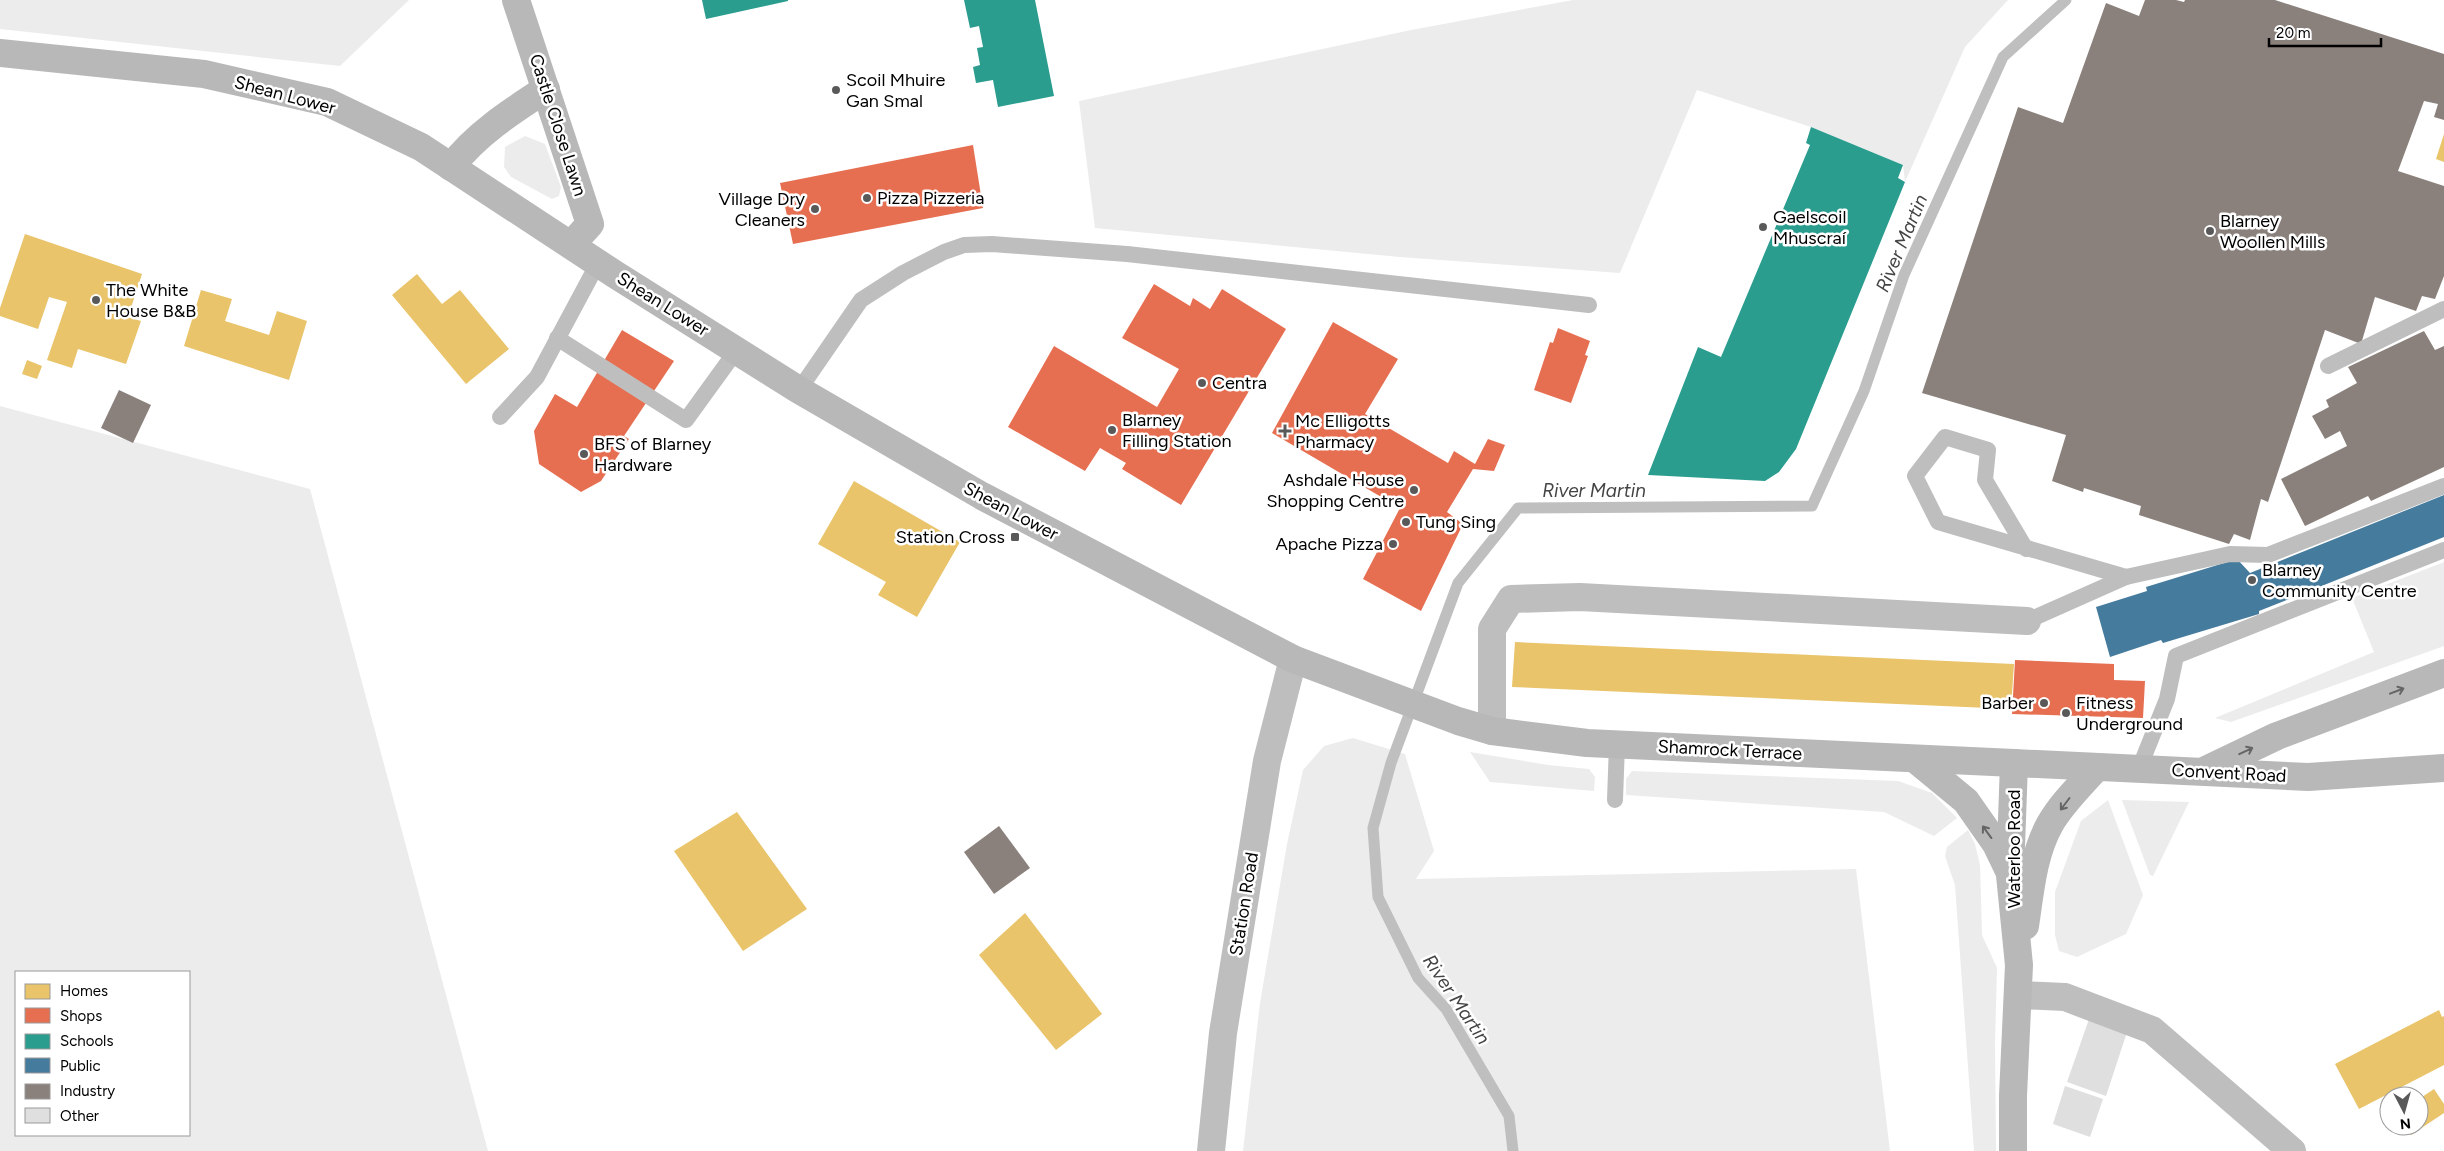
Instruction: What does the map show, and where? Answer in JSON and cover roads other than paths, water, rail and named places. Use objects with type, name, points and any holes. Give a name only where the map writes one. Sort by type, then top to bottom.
[{"type":"main road","name":"Castle Close Lawn","points":[[516,0],[590,224],[571,245]]},
{"type":"main road","name":"Shean Lower","points":[[0,54],[204,74],[326,102],[421,147],[736,351],[982,496],[1293,659]]},
{"type":"main road","points":[[451,167],[464,150],[518,107],[546,89]]},
{"type":"main road","name":"Shamrock Terrace","points":[[1293,659],[1449,718],[1492,731],[1569,741],[1617,744],[2014,763]]},
{"type":"main road","points":[[2202,772],[2277,736],[2444,673]]},
{"type":"main road","points":[[1915,759],[1966,801],[1996,844],[2010,875]]},
{"type":"main road","name":"Convent Road","points":[[2014,763],[2308,777],[2444,768]]},
{"type":"main road","name":"Waterloo Road","points":[[2013,1151],[2013,1096],[2019,995],[2019,965],[2010,875],[2014,763]]},
{"type":"main road","name":"Waterloo Road","points":[[2019,965],[2036,861],[2049,825],[2071,795],[2097,767]]},
{"type":"street","points":[[1492,731],[1492,629],[1511,599],[1580,597],[2027,621]]},
{"type":"street","name":"Station Road","points":[[1211,1151],[1223,1034],[1267,761],[1293,659]]},
{"type":"street","points":[[2019,995],[2065,997],[2152,1030],[2292,1151]]},
{"type":"lane","points":[[800,390],[862,300],[903,273],[944,252],[964,246],[1009,245],[1128,254],[1589,305]]},
{"type":"lane","points":[[500,417],[536,377],[598,263]]},
{"type":"lane","points":[[2328,366],[2444,309]]},
{"type":"lane","points":[[558,338],[686,420],[736,351]]},
{"type":"lane","points":[[2026,549],[1985,480],[1988,450],[1945,437],[1916,476],[1938,522],[2026,549],[2126,577]]},
{"type":"lane","points":[[2027,621],[2126,577],[2230,554],[2268,555],[2444,486]]},
{"type":"lane","points":[[2139,769],[2167,699],[2176,656],[2444,550]]},
{"type":"lane","points":[[1615,800],[1617,744]]},
{"type":"waterway","name":"River Martin","points":[[1513,1151],[1509,1116],[1446,1009],[1418,978],[1378,897],[1373,828],[1391,763],[1458,583],[1518,508],[1812,506],[1864,391],[1904,275],[2003,57],[2066,0]]},
{"type":"place","name":"Scoil Mhuire Gan Smal","points":[[836,90]]},
{"type":"place","name":"Pizza Pizzeria","points":[[867,198]]},
{"type":"place","name":"Village Dry Cleaners","points":[[815,209]]},
{"type":"place","name":"Gaelscoil Mhuscraí","points":[[1763,227]]},
{"type":"place","name":"Blarney Woollen Mills","points":[[2210,231]]},
{"type":"place","name":"The White House B&B","points":[[96,300]]},
{"type":"place","name":"Centra","points":[[1202,383]]},
{"type":"place","name":"Blarney Filling Station","points":[[1112,430]]},
{"type":"place","name":"Mc Elligotts Pharmacy","points":[[1285,431]]},
{"type":"place","name":"BFS of Blarney Hardware","points":[[584,454]]},
{"type":"place","name":"Ashdale House Shopping Centre","points":[[1414,490]]},
{"type":"place","name":"Tung Sing","points":[[1406,522]]},
{"type":"place","name":"Station Cross","points":[[1015,537]]},
{"type":"place","name":"Apache Pizza","points":[[1393,544]]},
{"type":"place","name":"Blarney Community Centre","points":[[2252,580]]},
{"type":"place","name":"Barber","points":[[2044,703]]},
{"type":"place","name":"Fitness Underground","points":[[2066,713]]}]
